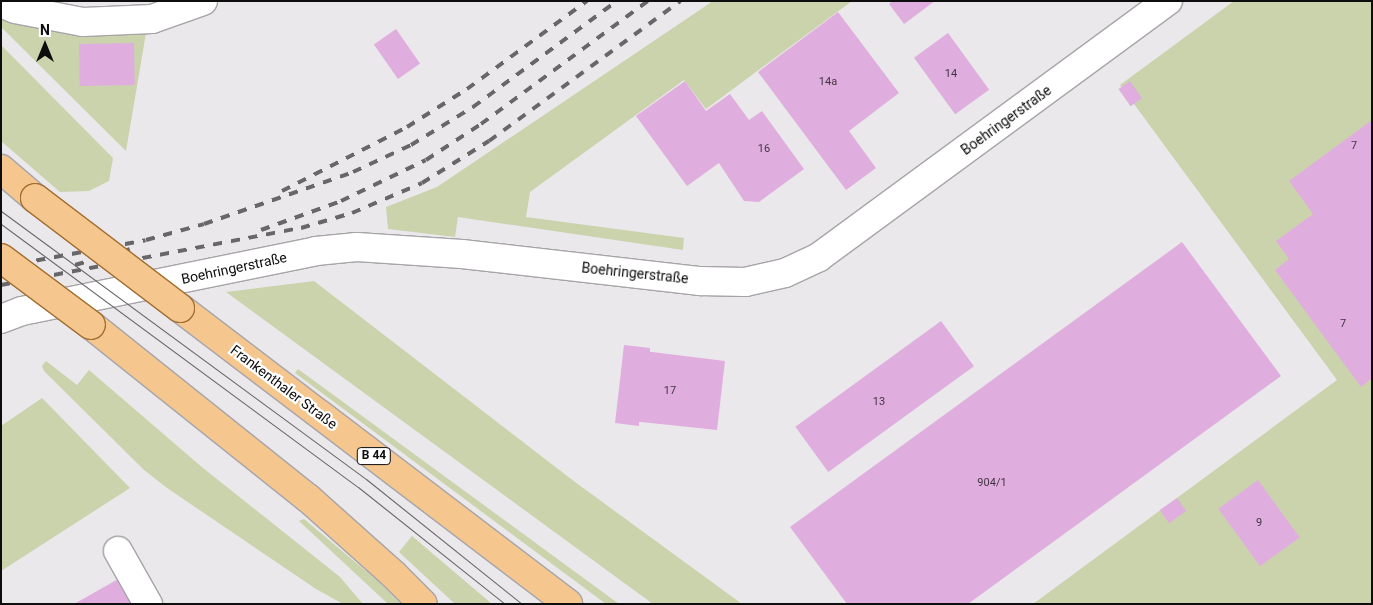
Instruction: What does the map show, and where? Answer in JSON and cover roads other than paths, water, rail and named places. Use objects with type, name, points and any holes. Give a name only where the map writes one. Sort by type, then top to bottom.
[{"type":"main road","name":"Frankenthaler Straße","points":[[1,169],[35,198],[568,604]]},
{"type":"main road","points":[[1,258],[91,325],[308,498],[393,574],[423,604]]},
{"type":"street","points":[[1,3],[14,9],[82,22],[152,19],[203,1]]},
{"type":"street","name":"Boehringerstraße","points":[[11,315],[316,252],[357,247],[462,254],[700,280],[745,282],[785,273],[820,257],[1168,1]]},
{"type":"street","points":[[118,551],[148,604]]},
{"type":"tram line","points":[[1,211],[366,479],[522,604]]},
{"type":"tram line","points":[[1,224],[358,487],[505,604]]},
{"type":"railway","points":[[282,191],[407,127],[467,89],[587,1]]},
{"type":"railway","points":[[1,267],[146,240],[204,224],[353,172],[411,145],[473,107],[617,1]]},
{"type":"railway","points":[[261,230],[341,201],[426,160],[481,124],[648,1]]},
{"type":"railway","points":[[1,285],[301,228],[352,213],[422,183],[489,141],[680,1]]},
{"type":"railway","points":[[75,265],[130,249]]}]
